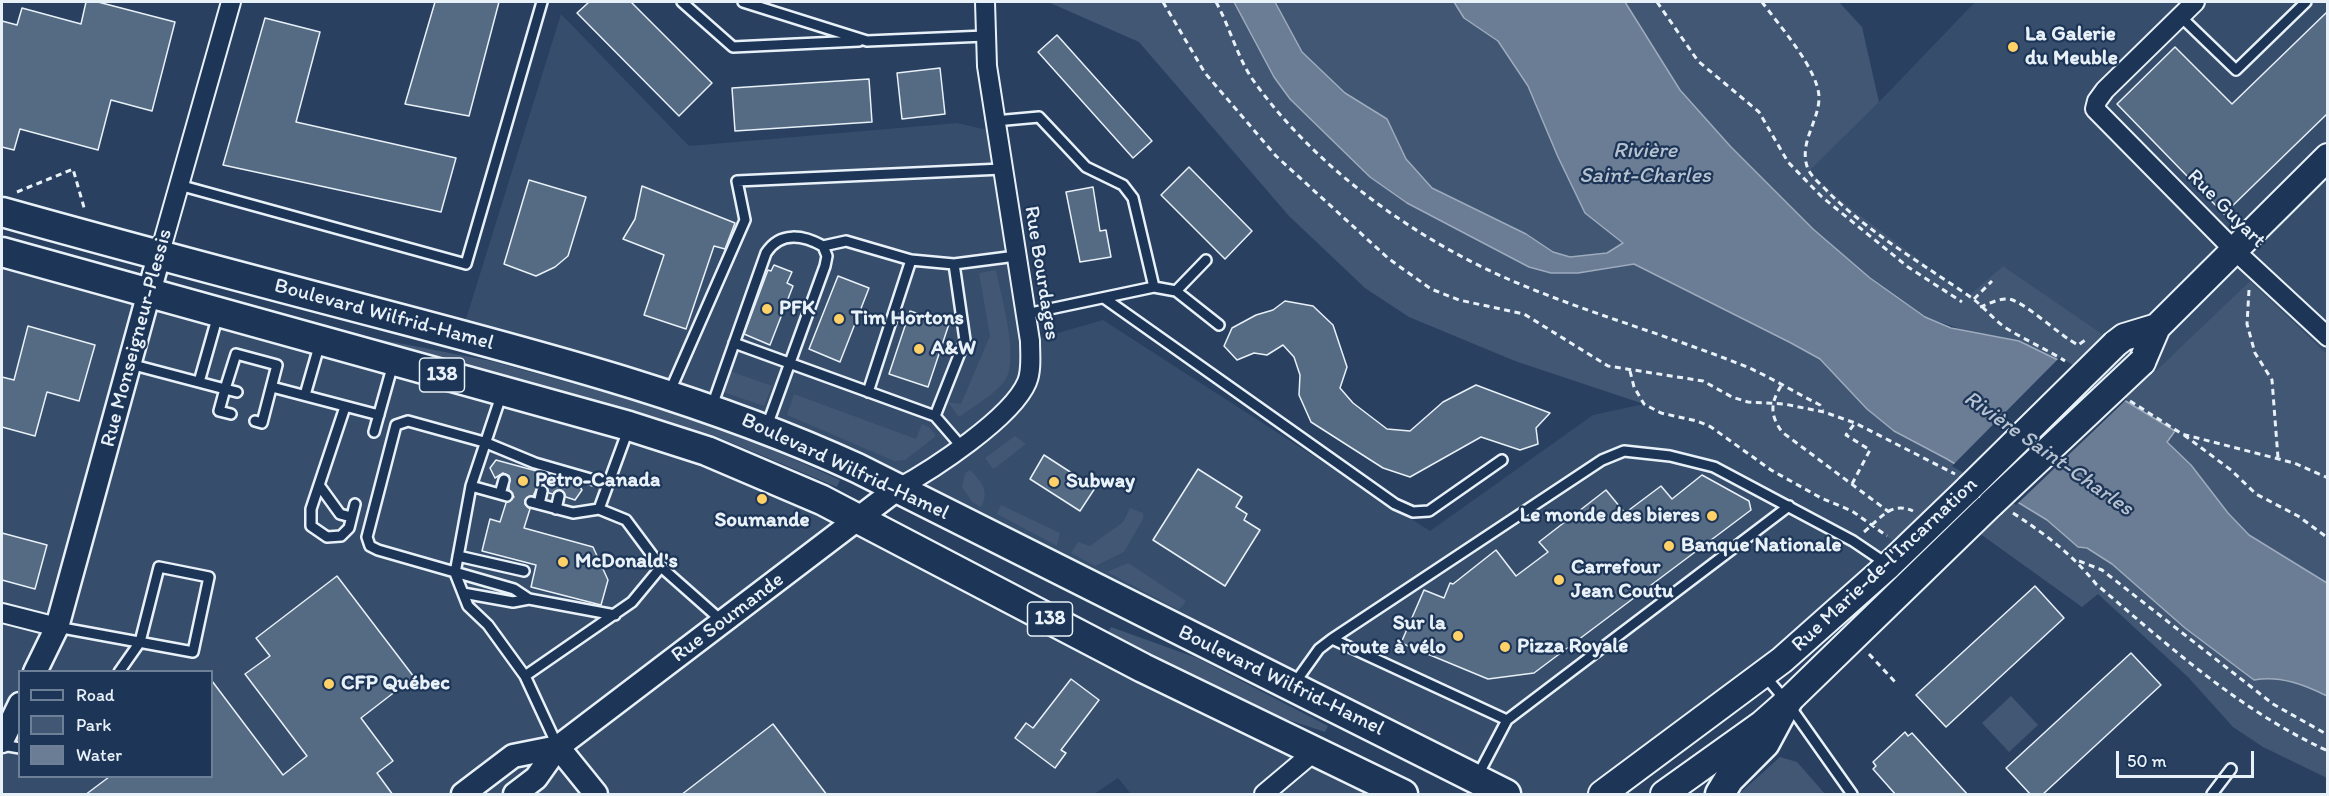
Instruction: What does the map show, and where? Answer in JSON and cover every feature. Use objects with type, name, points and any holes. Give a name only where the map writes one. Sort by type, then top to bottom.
[{"type":"main road","name":"Rue Marie-de-l'Incarnation","points":[[1602,795],[1991,504],[2142,362],[2157,327],[2328,157]]},
{"type":"main road","name":"Boulevard Wilfrid-Hamel","points":[[7,203],[93,238],[461,335],[669,393],[767,428],[857,468],[1506,795]]},
{"type":"main road","name":"Boulevard Wilfrid-Hamel","points":[[2,252],[629,426],[707,451],[858,517],[1143,668],[1403,795]]},
{"type":"main road","name":"Rue Marie-de-l'Incarnation","points":[[1664,795],[1753,731],[1787,702],[1853,637],[1900,570],[1969,489],[2115,344],[2124,337],[2157,327]]},
{"type":"main road","points":[[1720,795],[1729,779],[1765,743],[1787,702]]},
{"type":"street","name":"Rue Monseigneur-Plessis","points":[[36,670],[57,627],[231,2]]},
{"type":"street","name":"Rue Bourdages","points":[[897,489],[928,472],[996,421],[1017,401],[1028,380],[1030,341],[994,121],[985,36],[985,2]]},
{"type":"street","points":[[2180,16],[2195,2]]},
{"type":"street","name":"Rue Guyart","points":[[2180,16],[2106,90],[2097,101],[2095,109],[2233,249],[2328,338]]},
{"type":"street","name":"Rue Soumande","points":[[515,795],[536,777],[558,747],[897,489]]},
{"type":"street","points":[[2,613],[57,627]]},
{"type":"street","points":[[2,743],[18,708]]},
{"type":"street","points":[[558,747],[596,795]]},
{"type":"street","name":"Rue Soumande","points":[[463,795],[513,756],[558,747]]},
{"type":"street","points":[[1264,795],[1316,751]]},
{"type":"lane","points":[[179,185],[466,264],[542,2]]},
{"type":"lane","points":[[682,2],[733,46],[985,36]]},
{"type":"lane","points":[[742,2],[867,41]]},
{"type":"lane","points":[[2180,16],[2236,70],[2307,2]]},
{"type":"lane","points":[[994,121],[1039,117],[1086,167],[1123,184],[1133,198],[1154,287]]},
{"type":"lane","points":[[669,393],[745,220],[737,181],[1002,170]]},
{"type":"lane","points":[[711,408],[766,253],[773,243],[792,236],[808,238],[823,246],[846,241],[911,260],[954,264],[1016,256]]},
{"type":"lane","points":[[767,428],[825,266],[826,256],[823,246]]},
{"type":"lane","points":[[868,392],[911,260]]},
{"type":"lane","points":[[1176,291],[1206,260]]},
{"type":"lane","points":[[935,416],[965,340],[954,264]]},
{"type":"lane","points":[[1026,314],[1154,287],[1176,291],[1219,325]]},
{"type":"lane","points":[[1104,298],[1395,504],[1413,512],[1429,511],[1502,460]]},
{"type":"lane","points":[[199,382],[218,313]]},
{"type":"lane","points":[[305,395],[320,341]]},
{"type":"lane","points":[[734,343],[935,416],[961,446]]},
{"type":"lane","points":[[231,414],[219,411],[236,354],[277,365],[264,399],[262,423],[255,421]]},
{"type":"lane","points":[[374,432],[393,361]]},
{"type":"lane","points":[[130,363],[237,392]]},
{"type":"lane","points":[[231,370],[242,373]]},
{"type":"lane","points":[[270,382],[305,395],[379,416]]},
{"type":"lane","points":[[503,392],[484,442],[471,486],[455,573],[468,606],[488,625],[525,676],[558,747]]},
{"type":"lane","points":[[345,407],[311,509],[311,526],[327,537],[341,536],[348,528],[355,504]]},
{"type":"lane","points":[[529,599],[514,589],[370,546],[367,537],[396,425],[408,421],[484,442],[511,459],[565,475],[608,484]]},
{"type":"lane","points":[[599,509],[629,426]]},
{"type":"lane","points":[[1292,686],[1319,649],[1332,639],[1602,460],[1624,451],[1670,456],[1714,467],[1854,541],[1900,570]]},
{"type":"lane","points":[[471,486],[504,495],[504,480]]},
{"type":"lane","points":[[319,485],[340,514],[351,517]]},
{"type":"lane","points":[[542,491],[535,503],[573,513],[599,509],[626,520],[661,567],[722,621]]},
{"type":"lane","points":[[556,508],[559,496]]},
{"type":"lane","points":[[1476,779],[1507,720],[1789,506]]},
{"type":"lane","points":[[458,556],[524,571]]},
{"type":"lane","points":[[57,627],[140,642],[193,652],[209,577],[159,567],[140,642],[120,670]]},
{"type":"lane","points":[[525,676],[632,602],[661,567]]},
{"type":"lane","points":[[463,592],[513,602],[529,599],[615,615]]},
{"type":"lane","points":[[1332,639],[1507,720]]},
{"type":"lane","points":[[1764,675],[1787,702],[1852,795]]},
{"type":"lane","points":[[2,743],[18,747]]},
{"type":"lane","points":[[2212,795],[2231,769]]},
{"type":"path","points":[[1163,2],[1205,73],[1276,156],[1389,259],[1431,289],[1459,300],[1524,314],[1608,366],[1630,371],[1679,375],[1703,381],[1732,397],[1748,402],[1824,412],[1820,405],[1750,369],[1678,340],[1508,279],[1422,235],[1334,167],[1276,109],[1251,77],[1216,2]]},
{"type":"path","points":[[1657,2],[1698,61],[1759,112],[1788,162],[1821,197],[1908,267],[1962,302]]},
{"type":"path","points":[[1762,2],[1809,69],[1816,84],[1819,98],[1808,133],[1806,157],[1809,171],[1869,228],[1920,265],[1974,299],[1980,307],[2005,327],[2073,366]]},
{"type":"path","points":[[7,203],[73,169],[93,238]]},
{"type":"path","points":[[2250,280],[2247,324],[2255,353],[2272,380],[2278,458]]},
{"type":"path","points":[[1974,299],[1992,281]]},
{"type":"path","points":[[1980,307],[2006,298],[2020,302],[2065,338]]},
{"type":"path","points":[[1630,371],[1634,387],[1644,404],[1661,413],[1697,421],[1711,428],[1771,470],[1821,498],[1852,511],[1872,526],[1900,570]]},
{"type":"path","points":[[1781,385],[1772,404],[1774,420],[1782,432],[1889,512]]},
{"type":"path","points":[[2123,397],[2182,434],[2231,470],[2256,495],[2298,516],[2328,538]]},
{"type":"path","points":[[1852,484],[1870,450],[1846,435],[1856,423]]},
{"type":"path","points":[[2182,434],[2278,458],[2328,478]]},
{"type":"path","points":[[1854,541],[1889,512],[1901,506],[1914,512]]},
{"type":"path","points":[[2328,735],[2273,704],[2102,570],[2077,560],[2096,584],[2212,680],[2276,724],[2328,751]]},
{"type":"path","points":[[1853,637],[1897,684]]},
{"type":"shaded area","points":[[1975,2],[2327,2],[2327,354],[2250,281],[2156,372],[2003,266],[1968,296],[1848,206],[1808,172],[1808,159],[1879,102]]},
{"type":"shaded area","points":[[561,14],[689,146],[957,123],[996,132],[1030,341],[1103,320],[1430,531],[1593,415],[1644,404],[1661,413],[1697,421],[1711,427],[1771,470],[1821,498],[1852,511],[1905,550],[1602,794],[1506,794],[897,489],[461,335]]},
{"type":"shaded area","points":[[2,252],[665,438],[1403,794],[1131,794],[1118,778],[1094,794],[2,794]]},
{"type":"green space","points":[[1048,2],[1234,2],[1274,77],[1290,99],[1370,177],[1551,273],[1578,273],[1634,264],[1791,343],[1820,359],[1867,409],[1894,431],[1947,459],[2047,520],[2078,546],[2087,548],[2112,564],[2185,628],[2254,680],[2283,680],[2327,696],[2327,778],[2263,747],[2233,727],[2188,677],[2098,594],[2082,607],[1947,510],[1905,550],[1852,511],[1821,498],[1771,470],[1711,427],[1697,421],[1661,413],[1644,404],[1515,361],[1409,317],[1365,288],[1289,216],[1139,42]]},
{"type":"green space","points":[[1275,2],[1454,2],[1464,18],[1498,41],[1528,86],[1585,213],[1623,243],[1607,253],[1570,257],[1553,252],[1526,234],[1431,188],[1406,159],[1387,119],[1345,93],[1302,52]]},
{"type":"green space","points":[[1625,2],[1839,2],[1862,27],[1879,102],[1809,171],[1848,206],[1968,296],[2003,266],[2156,371],[2250,281],[2327,354],[2327,583],[2249,535],[2228,513],[2191,465],[2166,441],[2174,431],[2109,392],[1969,332],[1925,317],[1870,278],[1813,229],[1731,147],[1680,90]]},
{"type":"green space","points":[[996,270],[1008,326],[1010,369],[1006,379],[997,390],[959,417],[948,402],[961,404],[990,336],[979,273]]},
{"type":"green space","points":[[184,288],[357,335],[491,361],[614,395],[744,437],[840,480],[837,487],[713,435]]},
{"type":"green space","points":[[730,371],[772,386],[764,406],[723,392]]},
{"type":"green space","points":[[794,394],[916,439],[922,424],[929,427],[936,436],[905,460],[894,461],[787,415]]},
{"type":"green space","points":[[1015,436],[1026,444],[992,468],[985,458]]},
{"type":"green space","points":[[970,470],[985,491],[981,507],[972,502],[962,487],[965,473]]},
{"type":"green space","points":[[1001,505],[1060,533],[1057,546],[997,514]]},
{"type":"green space","points":[[1130,508],[1143,513],[1143,519],[1124,552],[1095,566],[1071,553],[1078,542],[1090,546],[1123,522]]},
{"type":"green space","points":[[1128,563],[1186,601],[1179,610],[1107,572]]},
{"type":"green space","points":[[1111,627],[1197,658],[1328,726],[1325,732],[1253,708],[1107,635]]},
{"type":"green space","points":[[2011,696],[2038,725],[2009,752],[1982,723]]},
{"type":"green space","points":[[1780,757],[1797,762],[1825,794],[1739,794]]},
{"type":"water","name":"Rivière Saint-Charles","points":[[1234,2],[1275,2],[1302,52],[1345,93],[1387,119],[1406,159],[1432,188],[1526,234],[1553,252],[1570,257],[1607,253],[1623,243],[1585,213],[1528,86],[1498,41],[1464,18],[1454,2],[1625,2],[1680,90],[1731,147],[1813,229],[1870,278],[1925,317],[1951,328],[2019,341],[2058,360],[2175,431],[2167,442],[2191,465],[2228,513],[2249,535],[2327,583],[2327,696],[2283,680],[2254,680],[2185,628],[2112,564],[2087,548],[2078,547],[2047,520],[1947,459],[1894,431],[1867,409],[1820,359],[1791,343],[1634,264],[1578,273],[1551,273],[1529,267],[1407,203],[1370,177],[1290,99],[1274,77]]},
{"type":"pier","points":[[2060,357],[2127,399],[2016,505],[1952,466]]},
{"type":"building","points":[[86,2],[98,2],[175,22],[152,111],[111,100],[98,150],[20,129],[14,150],[2,147],[2,21],[17,25],[22,8],[81,24]]},
{"type":"building","points":[[435,2],[499,2],[469,116],[405,104]]},
{"type":"building","points":[[589,2],[631,2],[712,83],[679,116],[577,13]]},
{"type":"building","points":[[2328,11],[2328,113],[2224,214],[2117,104],[2175,47],[2232,104]]},
{"type":"building","points":[[265,18],[320,32],[296,122],[456,158],[441,212],[223,165]]},
{"type":"building","points":[[1057,35],[1152,141],[1133,158],[1038,52]]},
{"type":"building","points":[[940,68],[945,114],[902,119],[897,73]]},
{"type":"building","points":[[869,79],[872,122],[735,131],[732,88]]},
{"type":"building","points":[[1189,167],[1252,231],[1225,259],[1161,195]]},
{"type":"building","points":[[529,180],[586,197],[568,256],[555,267],[536,276],[504,264]]},
{"type":"building","points":[[642,186],[735,223],[725,249],[714,246],[686,329],[644,315],[664,255],[623,239],[635,219]]},
{"type":"building","points":[[1093,187],[1100,231],[1106,230],[1111,257],[1080,262],[1066,192]]},
{"type":"building","name":"PFK","points":[[774,265],[792,272],[787,283],[793,286],[770,345],[744,334],[768,270],[771,271]]},
{"type":"building","name":"Tim Hortons","points":[[838,276],[869,288],[840,362],[809,349]]},
{"type":"building","points":[[1285,301],[1313,306],[1333,325],[1347,367],[1340,388],[1353,403],[1387,429],[1410,431],[1443,402],[1476,385],[1550,413],[1536,428],[1538,444],[1520,450],[1481,437],[1410,477],[1383,468],[1311,422],[1299,395],[1300,375],[1294,357],[1283,345],[1267,355],[1254,353],[1237,360],[1224,346],[1232,328],[1256,315],[1273,310]]},
{"type":"building","name":"A&W","points":[[910,311],[949,324],[928,387],[889,374]]},
{"type":"building","points":[[28,326],[95,345],[79,401],[47,392],[35,436],[2,427],[2,377],[14,380]]},
{"type":"building","points":[[1044,455],[1095,488],[1080,511],[1030,479]]},
{"type":"building","points":[[496,460],[577,482],[582,490],[575,500],[566,497],[561,490],[553,494],[549,493],[544,485],[538,486],[533,496],[525,500],[525,504],[530,509],[524,528],[593,547],[608,580],[601,605],[531,587],[536,565],[482,551],[490,519],[500,522],[506,503],[514,497],[509,490],[509,476],[503,473],[495,478],[490,468]]},
{"type":"building","points":[[1198,469],[1242,497],[1236,507],[1247,514],[1244,520],[1260,530],[1225,586],[1153,540]]},
{"type":"building","name":"Carrefour Jean Coutu","points":[[1702,475],[1749,501],[1751,510],[1534,673],[1488,679],[1401,643],[1424,590],[1444,598],[1450,583],[1453,584],[1496,550],[1516,576],[1548,552],[1539,542],[1606,490],[1625,513],[1661,486],[1672,499]]},
{"type":"building","points":[[2,533],[47,545],[35,589],[2,580]]},
{"type":"building","name":"CFP Québec","points":[[337,576],[414,677],[361,718],[393,761],[377,773],[393,795],[85,795],[108,778],[213,778],[213,682],[283,775],[307,756],[245,674],[270,656],[256,638]]},
{"type":"building","points":[[2035,586],[2064,618],[1946,727],[1916,695]]},
{"type":"building","points":[[2131,653],[2161,685],[2042,795],[2031,795],[2006,768]]},
{"type":"building","points":[[1071,679],[1099,700],[1061,750],[1066,753],[1055,768],[1015,738],[1026,723],[1033,728]]},
{"type":"building","points":[[773,724],[827,795],[681,795]]},
{"type":"building","points":[[1905,732],[1908,736],[1912,733],[1968,795],[1896,795],[1873,769],[1876,766],[1873,762]]},
{"type":"place","name":"La Galerie du Meuble","points":[[2013,47]]},
{"type":"place","name":"PFK","points":[[767,309]]},
{"type":"place","name":"Tim Hortons","points":[[839,319]]},
{"type":"place","name":"A&W","points":[[919,349]]},
{"type":"place","name":"Petro-Canada","points":[[523,481]]},
{"type":"place","name":"Subway","points":[[1054,482]]},
{"type":"place","name":"Soumande","points":[[762,499]]},
{"type":"place","name":"Le monde des bieres","points":[[1712,516]]},
{"type":"place","name":"Banque Nationale","points":[[1669,546]]},
{"type":"place","name":"McDonald's","points":[[563,562]]},
{"type":"place","name":"Carrefour Jean Coutu","points":[[1559,580]]},
{"type":"place","name":"Sur la route à vélo","points":[[1458,636]]},
{"type":"place","name":"Pizza Royale","points":[[1505,647]]},
{"type":"place","name":"CFP Québec","points":[[329,684]]}]
